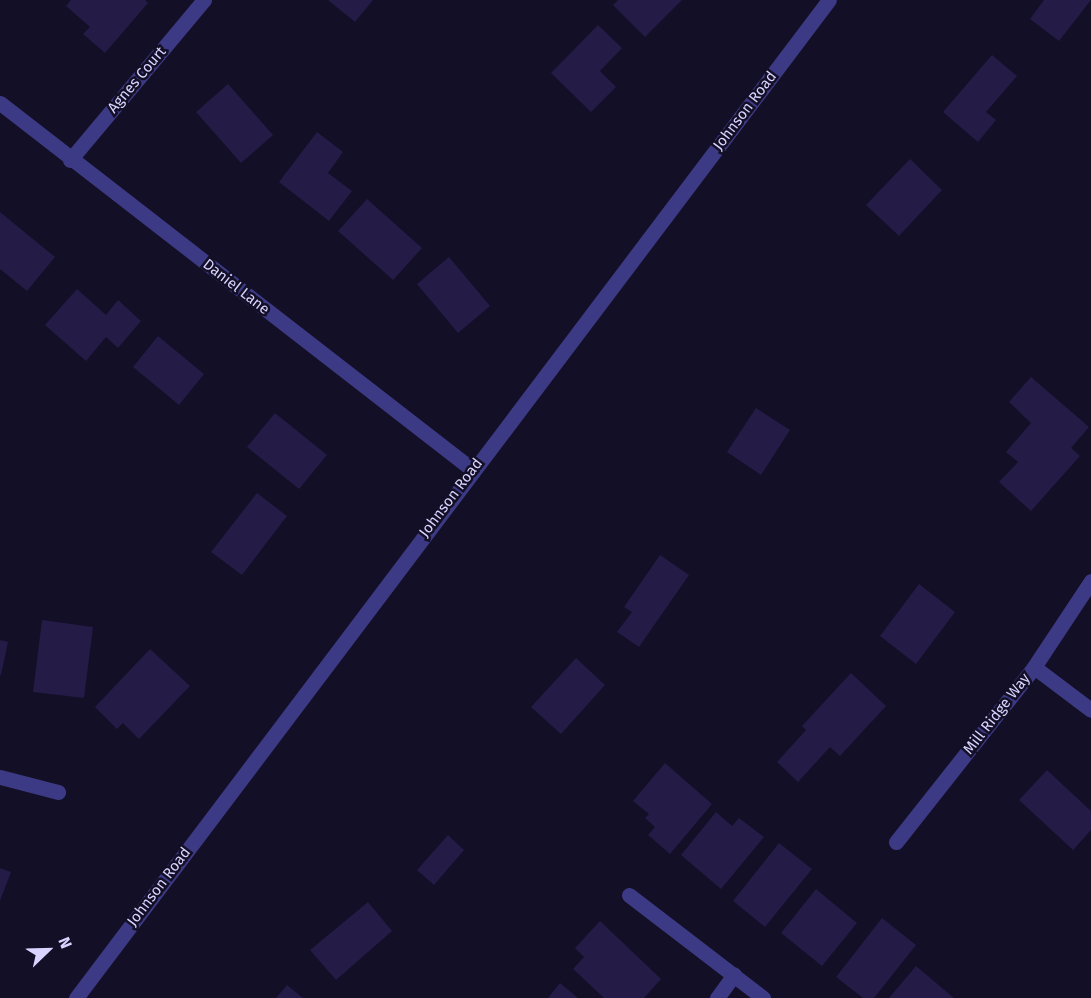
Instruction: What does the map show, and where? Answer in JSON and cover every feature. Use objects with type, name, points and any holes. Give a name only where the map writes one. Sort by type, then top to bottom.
[{"type":"street","name":"Agnes Court","points":[[70,160],[204,0]]},
{"type":"street","name":"Johnson Road","points":[[76,998],[472,470],[829,0]]},
{"type":"street","name":"Daniel Lane","points":[[0,104],[472,470]]},
{"type":"street","name":"Mill Ridge Way","points":[[896,842],[1034,667],[1091,581]]},
{"type":"street","points":[[1034,667],[1091,710]]},
{"type":"street","points":[[0,777],[58,792]]},
{"type":"street","points":[[628,895],[763,998]]},
{"type":"street","points":[[717,998],[734,975]]},
{"type":"building","points":[[71,0],[145,0],[148,3],[105,53],[83,34],[90,27],[66,6]]},
{"type":"building","points":[[328,0],[373,0],[355,22]]},
{"type":"building","points":[[618,0],[682,0],[645,37],[613,5]]},
{"type":"building","points":[[1044,0],[1091,0],[1059,41],[1030,19]]},
{"type":"building","points":[[598,25],[622,48],[600,71],[616,87],[591,112],[551,73]]},
{"type":"building","points":[[992,55],[1017,76],[986,112],[996,120],[978,142],[943,112]]},
{"type":"building","points":[[228,84],[273,135],[241,163],[196,112]]},
{"type":"building","points":[[317,132],[343,152],[328,173],[352,191],[329,221],[279,182]]},
{"type":"building","points":[[910,159],[942,190],[899,236],[866,205]]},
{"type":"building","points":[[367,199],[422,248],[393,280],[338,231]]},
{"type":"building","points":[[0,212],[55,257],[27,291],[0,269]]},
{"type":"building","points":[[449,257],[490,306],[458,333],[417,284]]},
{"type":"building","points":[[77,289],[106,315],[118,300],[141,321],[118,348],[106,337],[86,361],[45,325]]},
{"type":"building","points":[[158,336],[204,374],[179,405],[133,367]]},
{"type":"building","points":[[1031,377],[1089,427],[1071,448],[1080,456],[1031,511],[999,482],[1018,462],[1006,452],[1031,423],[1009,402]]},
{"type":"building","points":[[756,408],[790,430],[761,475],[727,452]]},
{"type":"building","points":[[275,413],[327,455],[299,489],[247,447]]},
{"type":"building","points":[[257,493],[287,516],[242,575],[211,552]]},
{"type":"building","points":[[660,555],[689,575],[639,647],[617,632],[632,612],[624,607]]},
{"type":"building","points":[[919,584],[955,612],[916,664],[880,636]]},
{"type":"building","points":[[42,620],[93,627],[84,698],[33,692]]},
{"type":"building","points":[[0,640],[8,642],[1,675],[0,675]]},
{"type":"building","points":[[150,649],[190,686],[139,739],[123,723],[117,729],[95,707]]},
{"type":"building","points":[[576,658],[605,685],[561,734],[531,707]]},
{"type":"building","points":[[851,673],[886,706],[840,756],[830,747],[798,782],[777,762],[806,730],[802,726]]},
{"type":"building","points":[[665,763],[712,804],[670,854],[648,835],[655,827],[645,818],[649,814],[633,801]]},
{"type":"building","points":[[1047,770],[1091,811],[1091,830],[1073,850],[1019,800]]},
{"type":"building","points":[[716,812],[732,826],[739,818],[764,837],[721,889],[681,855]]},
{"type":"building","points":[[448,835],[464,850],[434,885],[417,870]]},
{"type":"building","points":[[779,843],[812,869],[765,927],[733,901]]},
{"type":"building","points":[[0,868],[11,872],[0,901]]},
{"type":"building","points":[[816,889],[857,923],[822,966],[781,933]]},
{"type":"building","points":[[368,902],[392,931],[336,980],[310,950]]},
{"type":"building","points":[[882,918],[916,945],[874,998],[863,998],[836,977]]},
{"type":"building","points":[[600,921],[661,979],[644,998],[604,998],[573,969],[584,957],[575,948]]},
{"type":"building","points":[[916,966],[954,998],[889,998]]},
{"type":"building","points":[[560,983],[578,998],[548,998]]},
{"type":"building","points":[[287,985],[303,998],[276,998]]}]
